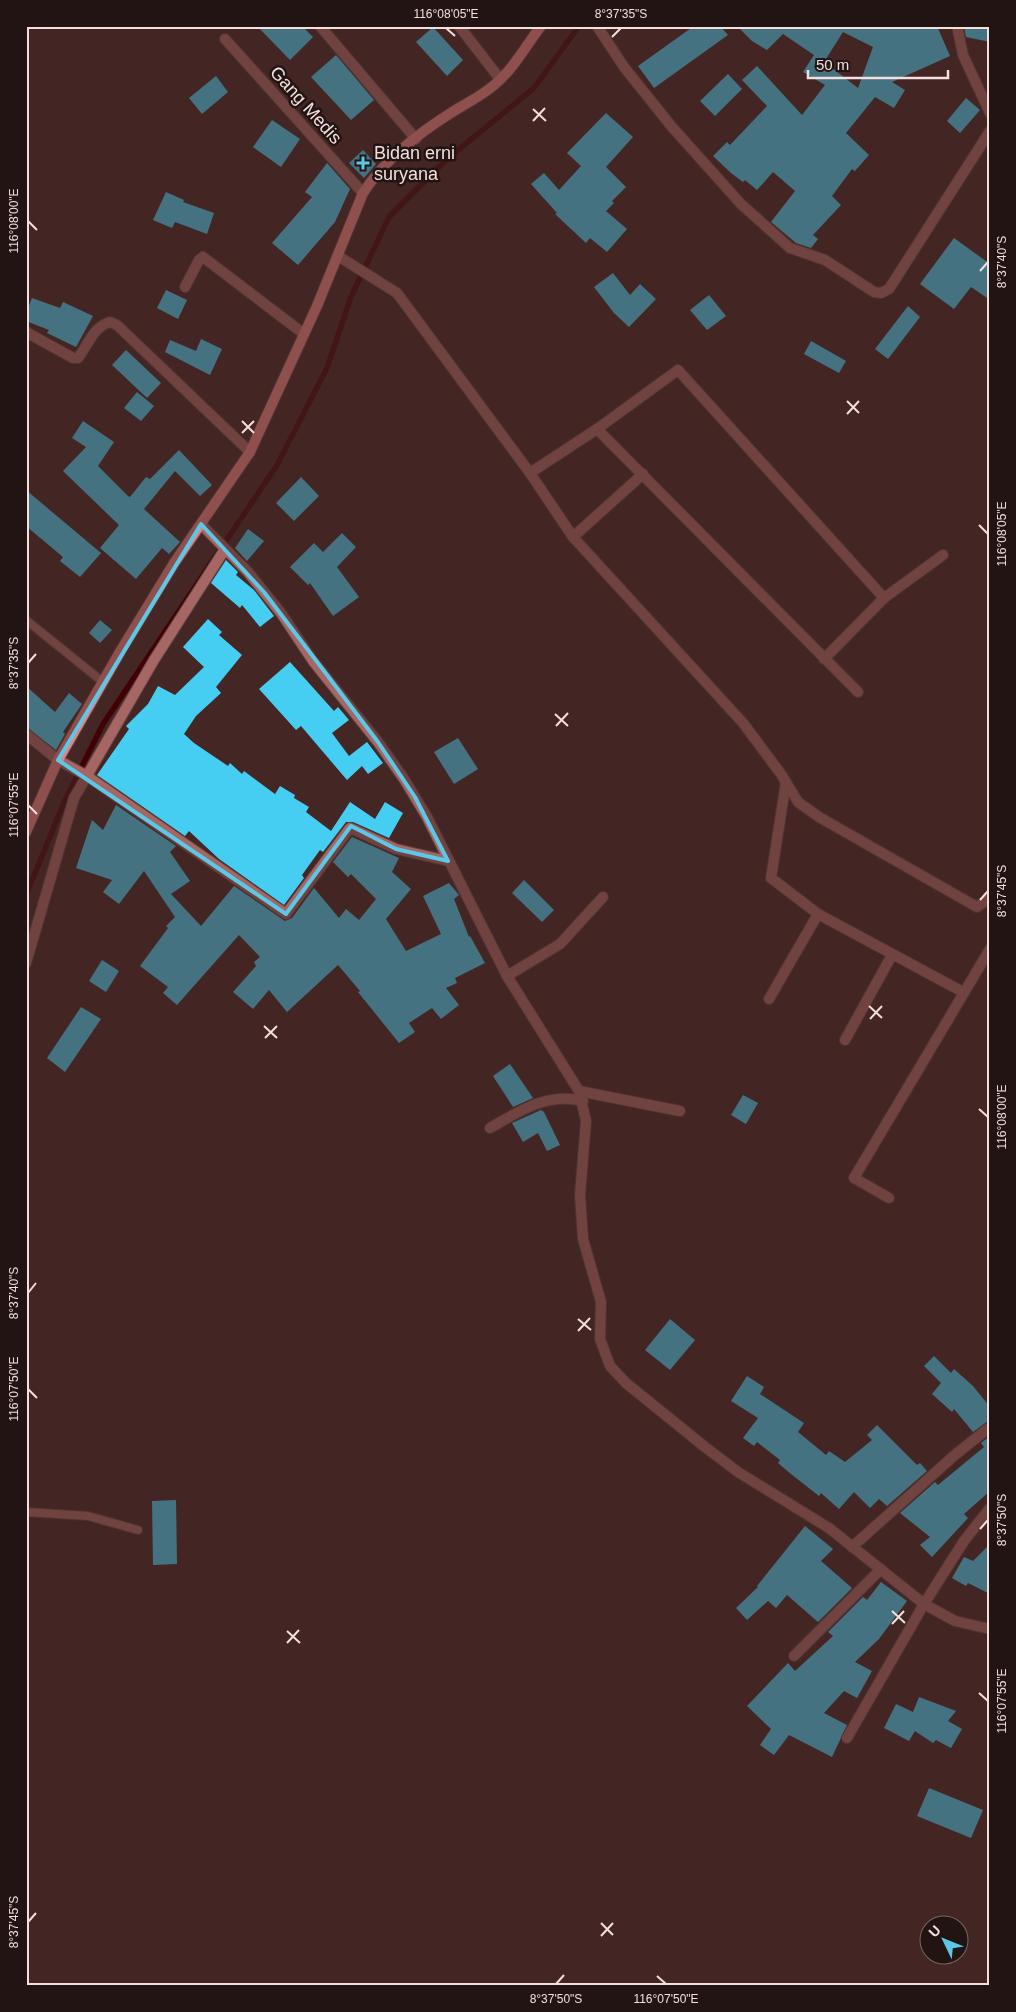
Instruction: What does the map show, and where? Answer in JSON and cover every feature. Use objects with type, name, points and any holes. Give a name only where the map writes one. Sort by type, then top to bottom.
[{"type":"street","points":[[320,26],[416,139]]},
{"type":"street","points":[[459,26],[500,79]]},
{"type":"street","points":[[26,832],[103,682],[174,563],[250,452],[304,334],[363,193],[371,181],[398,153],[448,115],[477,98],[510,71],[541,26]]},
{"type":"street","points":[[597,26],[624,67],[672,127],[741,204],[790,248],[825,260],[874,292],[881,293],[889,288],[990,131]]},
{"type":"street","points":[[957,26],[963,55],[990,113]]},
{"type":"street","name":"Gang Medis","points":[[225,39],[363,193]]},
{"type":"street","points":[[338,256],[397,293],[530,473],[573,537],[701,676],[742,724],[786,782],[798,802],[819,817],[956,896],[978,907],[990,898]]},
{"type":"street","points":[[185,287],[203,257],[304,334]]},
{"type":"street","points":[[26,332],[72,358],[78,358],[98,329],[110,322],[117,325],[250,452]]},
{"type":"street","points":[[530,473],[597,429],[678,370],[884,598]]},
{"type":"street","points":[[597,429],[858,692]]},
{"type":"street","points":[[573,537],[643,474]]},
{"type":"street","points":[[201,524],[224,547],[275,606],[313,661],[378,742],[415,797],[507,976],[581,1096],[586,1121],[580,1195],[583,1239],[601,1302],[600,1339],[610,1366],[626,1383],[705,1448],[738,1472],[830,1528],[924,1604],[955,1620],[990,1629]]},
{"type":"street","points":[[26,963],[54,873],[65,825],[74,798],[85,775],[224,547]]},
{"type":"street","points":[[824,659],[884,598],[943,554]]},
{"type":"street","points":[[26,734],[63,762],[85,775],[286,914],[350,828],[396,849],[448,861]]},
{"type":"street","points":[[786,782],[771,878],[818,914],[963,992]]},
{"type":"street","points":[[507,976],[560,944],[603,897]]},
{"type":"street","points":[[769,999],[818,914]]},
{"type":"street","points":[[889,1198],[854,1178],[990,949]]},
{"type":"street","points":[[845,1040],[892,955]]},
{"type":"street","points":[[490,1128],[532,1104],[581,1096],[680,1111]]},
{"type":"street","points":[[852,1547],[956,1454],[990,1427]]},
{"type":"street","points":[[847,1738],[924,1604],[964,1541],[990,1508]]},
{"type":"street","points":[[794,1656],[881,1569]]},
{"type":"lane","points":[[26,620],[103,682]]},
{"type":"lane","points":[[26,1512],[88,1516],[138,1530]]},
{"type":"highlighted area","points":[[201,524],[264,592],[378,742],[415,797],[448,861],[396,849],[351,826],[286,914],[58,760]]},
{"type":"building","points":[[257,26],[302,26],[313,37],[290,60]]},
{"type":"building","points":[[694,26],[720,26],[728,35],[654,88],[638,66]]},
{"type":"building","points":[[737,26],[937,26],[950,56],[892,82],[905,90],[894,108],[875,97],[846,133],[869,155],[855,171],[852,169],[832,196],[841,205],[813,235],[818,239],[811,248],[796,243],[771,222],[795,191],[773,172],[757,190],[745,180],[743,182],[731,173],[713,156],[727,142],[730,145],[767,106],[742,80],[757,66],[802,115],[825,85],[803,72],[814,55],[783,34],[767,50],[752,41]],"holes":[[[843,32],[873,47],[858,88],[824,62]]]},
{"type":"building","points":[[964,26],[990,26],[990,42],[966,37]]},
{"type":"building","points":[[433,27],[463,60],[447,76],[416,42]]},
{"type":"building","points":[[336,55],[374,100],[351,120],[311,77]]},
{"type":"building","points":[[728,74],[742,89],[715,116],[700,101]]},
{"type":"building","points":[[216,76],[228,92],[202,114],[189,98]]},
{"type":"building","points":[[966,98],[980,110],[960,133],[947,121]]},
{"type":"building","points":[[606,113],[633,137],[606,167],[626,187],[612,201],[614,203],[606,211],[627,229],[607,252],[590,238],[586,243],[555,214],[557,213],[531,184],[544,173],[559,190],[581,166],[567,153]]},
{"type":"building","points":[[272,120],[300,139],[281,167],[253,147]]},
{"type":"building","points":[[363,150],[376,164],[364,178],[349,163]]},
{"type":"building","points":[[327,163],[350,189],[335,222],[298,265],[272,243],[312,197],[305,192]]},
{"type":"building","points":[[166,192],[184,200],[183,202],[214,213],[207,234],[175,222],[172,228],[153,220]]},
{"type":"building","points":[[954,238],[990,264],[990,300],[971,287],[954,309],[920,284]]},
{"type":"building","points":[[613,273],[630,295],[640,284],[656,299],[629,327],[614,313],[594,287]]},
{"type":"building","points":[[166,290],[187,300],[178,319],[157,308]]},
{"type":"building","points":[[709,295],[726,316],[707,330],[690,310]]},
{"type":"building","points":[[32,298],[60,308],[63,302],[93,316],[76,347],[47,333],[49,330],[26,321],[26,313]]},
{"type":"building","points":[[908,306],[920,317],[888,359],[875,349]]},
{"type":"building","points":[[201,339],[222,349],[210,375],[165,352],[170,340],[196,351]]},
{"type":"building","points":[[811,341],[846,361],[839,373],[804,354]]},
{"type":"building","points":[[126,350],[161,383],[147,398],[112,365]]},
{"type":"building","points":[[137,392],[154,406],[141,421],[124,408]]},
{"type":"building","points":[[83,421],[114,442],[98,466],[130,497],[146,477],[150,479],[179,450],[212,485],[200,496],[175,471],[144,509],[180,542],[169,554],[162,548],[136,579],[100,548],[119,525],[63,471],[86,447],[72,438]]},
{"type":"building","points":[[301,477],[319,496],[294,521],[276,503]]},
{"type":"building","points":[[26,490],[101,553],[80,577],[60,561],[63,557],[26,526]]},
{"type":"building","points":[[248,529],[264,541],[247,561],[235,548]]},
{"type":"building","points":[[342,533],[356,547],[337,567],[359,597],[333,616],[310,583],[308,585],[290,567],[314,543],[323,552]]},
{"type":"building","points":[[226,560],[238,572],[236,575],[254,590],[274,616],[260,627],[242,605],[240,608],[211,583]]},
{"type":"building","points":[[208,619],[222,632],[219,635],[242,655],[216,687],[221,693],[196,716],[184,734],[228,766],[230,763],[242,774],[244,771],[275,794],[280,786],[295,795],[294,798],[309,807],[306,812],[331,831],[350,802],[375,819],[385,802],[403,813],[389,838],[353,822],[346,822],[323,852],[320,850],[302,875],[304,878],[284,905],[219,859],[189,831],[185,836],[97,775],[129,729],[126,726],[148,704],[158,686],[175,695],[204,667],[183,647]]},
{"type":"building","points":[[100,620],[112,630],[100,643],[89,633]]},
{"type":"building","points":[[290,662],[334,711],[338,707],[349,720],[332,733],[349,756],[367,742],[383,763],[368,774],[362,766],[347,780],[301,726],[296,730],[259,689]]},
{"type":"building","points":[[26,686],[55,712],[69,693],[82,704],[63,732],[65,734],[56,750],[26,727]]},
{"type":"building","points":[[458,738],[478,769],[454,784],[434,752]]},
{"type":"building","points":[[116,805],[176,846],[170,852],[190,881],[171,894],[201,926],[234,886],[285,921],[292,918],[314,888],[339,918],[346,909],[359,920],[376,899],[351,874],[348,877],[333,862],[352,837],[399,858],[392,872],[411,889],[386,919],[406,951],[441,934],[423,896],[449,883],[459,895],[454,899],[469,937],[485,963],[455,978],[457,983],[446,988],[459,1005],[441,1019],[432,1008],[409,1023],[415,1032],[399,1043],[338,965],[287,1012],[269,990],[253,1009],[233,992],[256,966],[254,962],[260,957],[239,935],[177,1005],[163,993],[168,987],[140,966],[168,928],[166,926],[175,917],[144,871],[119,904],[103,892],[112,880],[76,868],[92,820],[103,830]]},
{"type":"building","points":[[524,880],[554,910],[542,922],[512,893]]},
{"type":"building","points":[[102,960],[119,971],[106,992],[89,981]]},
{"type":"building","points":[[81,1007],[101,1019],[65,1072],[47,1058]]},
{"type":"building","points":[[510,1064],[533,1098],[513,1107],[493,1076]]},
{"type":"building","points":[[743,1095],[758,1103],[746,1124],[731,1115]]},
{"type":"building","points":[[541,1110],[544,1112],[560,1145],[547,1151],[538,1133],[523,1142],[512,1123]]},
{"type":"building","points":[[670,1319],[695,1340],[670,1370],[645,1350]]},
{"type":"building","points":[[934,1356],[951,1373],[954,1369],[973,1386],[990,1407],[990,1420],[973,1432],[954,1409],[952,1412],[932,1394],[941,1383],[924,1366]]},
{"type":"building","points":[[747,1376],[764,1387],[760,1394],[804,1423],[798,1432],[826,1455],[829,1451],[845,1462],[872,1440],[867,1435],[877,1425],[917,1465],[920,1463],[927,1471],[887,1506],[879,1499],[870,1508],[854,1492],[839,1509],[821,1493],[819,1496],[791,1474],[778,1463],[780,1460],[757,1442],[754,1446],[743,1438],[758,1418],[731,1401]]},
{"type":"building","points":[[990,1436],[990,1491],[964,1514],[968,1518],[932,1557],[920,1545],[930,1537],[900,1513],[935,1482],[938,1485],[984,1447],[981,1443]]},
{"type":"building","points":[[176,1500],[177,1564],[153,1565],[152,1501]]},
{"type":"building","points":[[805,1526],[833,1549],[821,1561],[852,1588],[818,1622],[787,1595],[776,1608],[768,1601],[747,1620],[736,1608],[758,1587]]},
{"type":"building","points":[[990,1544],[990,1594],[968,1583],[966,1586],[952,1578],[964,1557],[973,1561]]},
{"type":"building","points":[[881,1582],[907,1601],[879,1639],[855,1662],[872,1671],[857,1698],[844,1691],[824,1713],[847,1725],[832,1757],[789,1735],[774,1755],[760,1745],[771,1729],[747,1706],[788,1663],[795,1671],[833,1636],[828,1632],[863,1597],[867,1600]]},
{"type":"building","points":[[919,1697],[956,1711],[948,1721],[962,1729],[951,1748],[936,1740],[933,1743],[915,1731],[909,1741],[884,1728],[896,1704],[913,1712]]},
{"type":"building","points":[[929,1788],[983,1810],[971,1838],[917,1816]]},
{"type":"waterway","points":[[26,895],[65,800],[103,724],[277,465],[327,368],[351,297],[389,217],[447,159],[534,88],[579,26]]},
{"type":"place","name":"Bidan erni suryana","points":[[363,163]]}]
